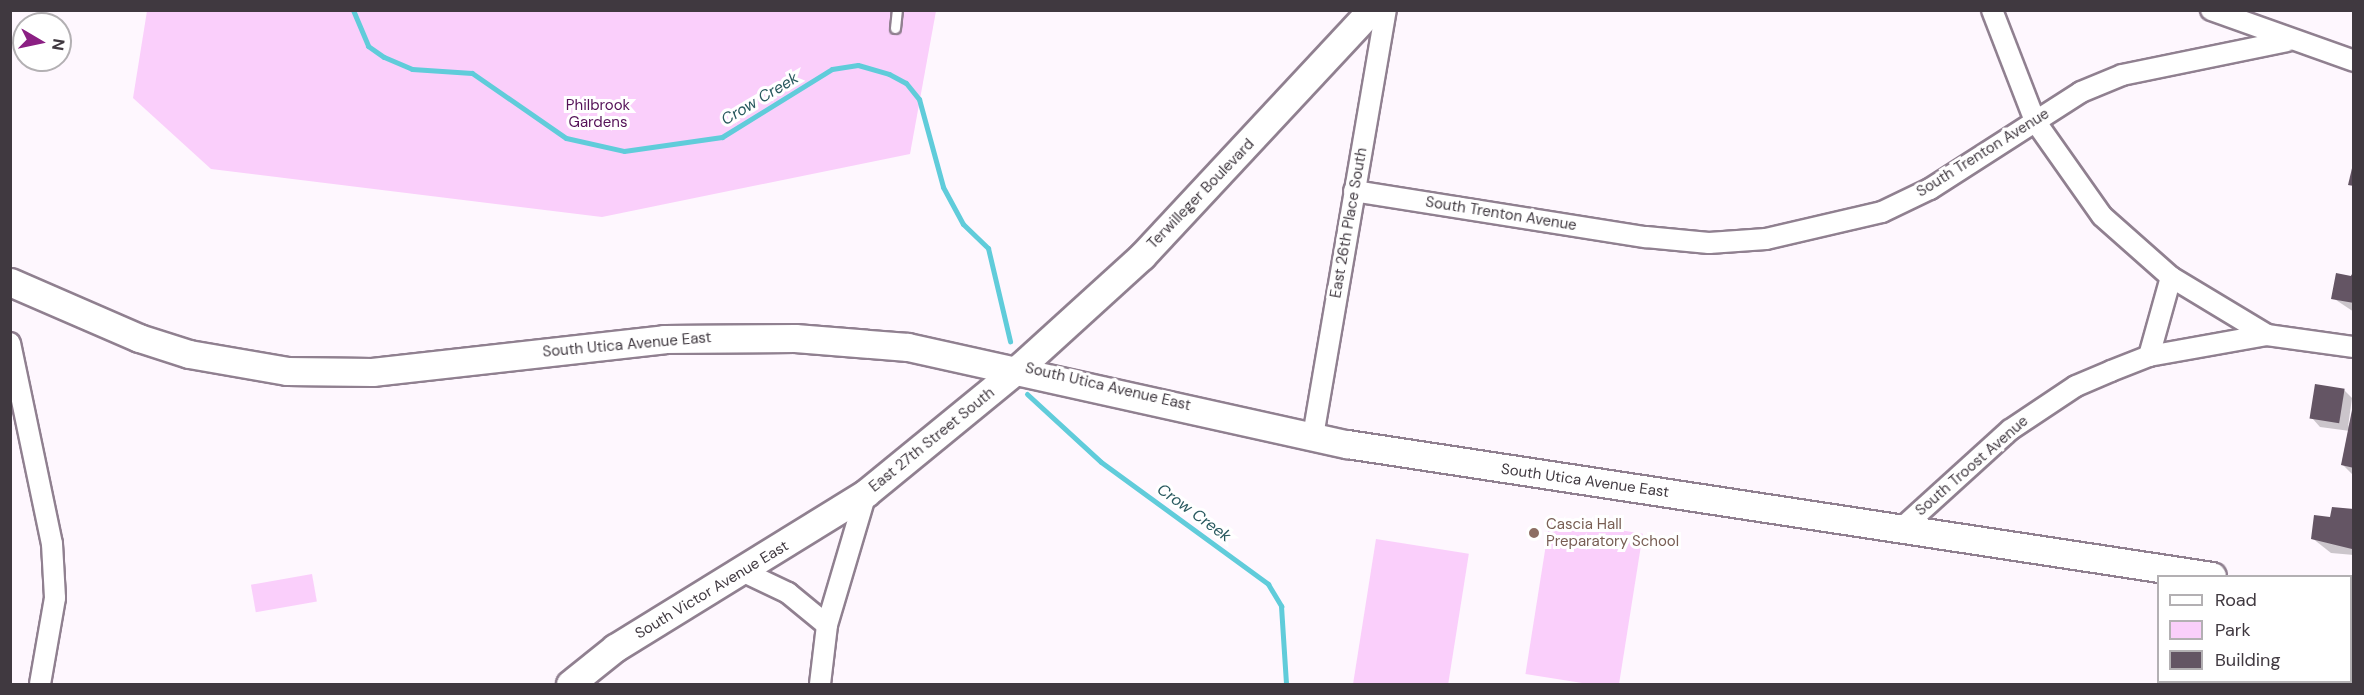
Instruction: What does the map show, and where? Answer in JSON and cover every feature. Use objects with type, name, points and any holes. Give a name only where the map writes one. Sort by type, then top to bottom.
[{"type":"street","name":"Terwilleger Boulevard","points":[[1020,367],[1142,256],[1371,10]]},
{"type":"street","name":"East 26th Place South","points":[[1313,436],[1386,10]]},
{"type":"street","points":[[1992,10],[2035,121],[2102,216],[2171,277],[2267,335]]},
{"type":"street","points":[[2211,10],[2287,41],[2354,62]]},
{"type":"street","name":"South Trenton Avenue","points":[[1354,191],[1646,237],[1709,243],[1766,239],[1882,212],[1930,189],[2035,121],[2122,75],[2287,41]]},
{"type":"street","points":[[2149,356],[2171,277]]},
{"type":"street","name":"South Utica Avenue East","points":[[10,282],[139,338],[189,354],[287,371],[372,372],[620,343],[738,336],[908,347],[1020,367],[1313,436],[2205,575]]},
{"type":"street","name":"South Troost Avenue","points":[[1902,528],[2010,430],[2047,404],[2149,356],[2267,335],[2354,347]]},
{"type":"street","points":[[10,343],[52,544],[55,598],[40,684]]},
{"type":"street","name":"East 27th Street South","points":[[820,684],[827,625],[866,493],[1020,367]]},
{"type":"street","name":"South Victor Avenue East","points":[[567,683],[615,648],[744,572],[866,493]]},
{"type":"street","points":[[744,572],[788,593],[827,625]]},
{"type":"lane","points":[[895,28],[897,10]]},
{"type":"green space","name":"Philbrook Gardens","points":[[147,11],[936,11],[910,154],[602,217],[211,169],[133,98]]},
{"type":"green space","points":[[1550,519],[1643,534],[1619,684],[1588,684],[1525,674]]},
{"type":"green space","points":[[1376,539],[1469,554],[1448,684],[1353,684]]},
{"type":"green space","points":[[312,574],[317,602],[256,612],[251,585]]},
{"type":"building","points":[[2354,164],[2354,186],[2348,185]]},
{"type":"building","points":[[2354,270],[2354,303],[2331,299],[2336,273],[2351,276]]},
{"type":"building","points":[[2315,384],[2345,389],[2339,423],[2310,419]]},
{"type":"building","points":[[2352,410],[2354,411],[2354,468],[2341,465]]},
{"type":"building","points":[[2332,507],[2354,509],[2352,549],[2311,539],[2314,515],[2330,517]]},
{"type":"building","points":[[2352,662],[2354,684],[2317,684],[2352,683]]},
{"type":"waterway","name":"Crow Creek","points":[[353,10],[368,46],[384,57],[412,69],[472,73],[566,138],[624,151],[722,137],[832,69],[858,65],[889,74],[906,83],[919,99],[943,187],[963,224],[988,248],[1010,341]]},
{"type":"waterway","name":"Crow Creek","points":[[1027,394],[1101,462],[1268,584],[1281,606],[1286,684]]},
{"type":"place","name":"Cascia Hall Preparatory School","points":[[1534,533]]}]
